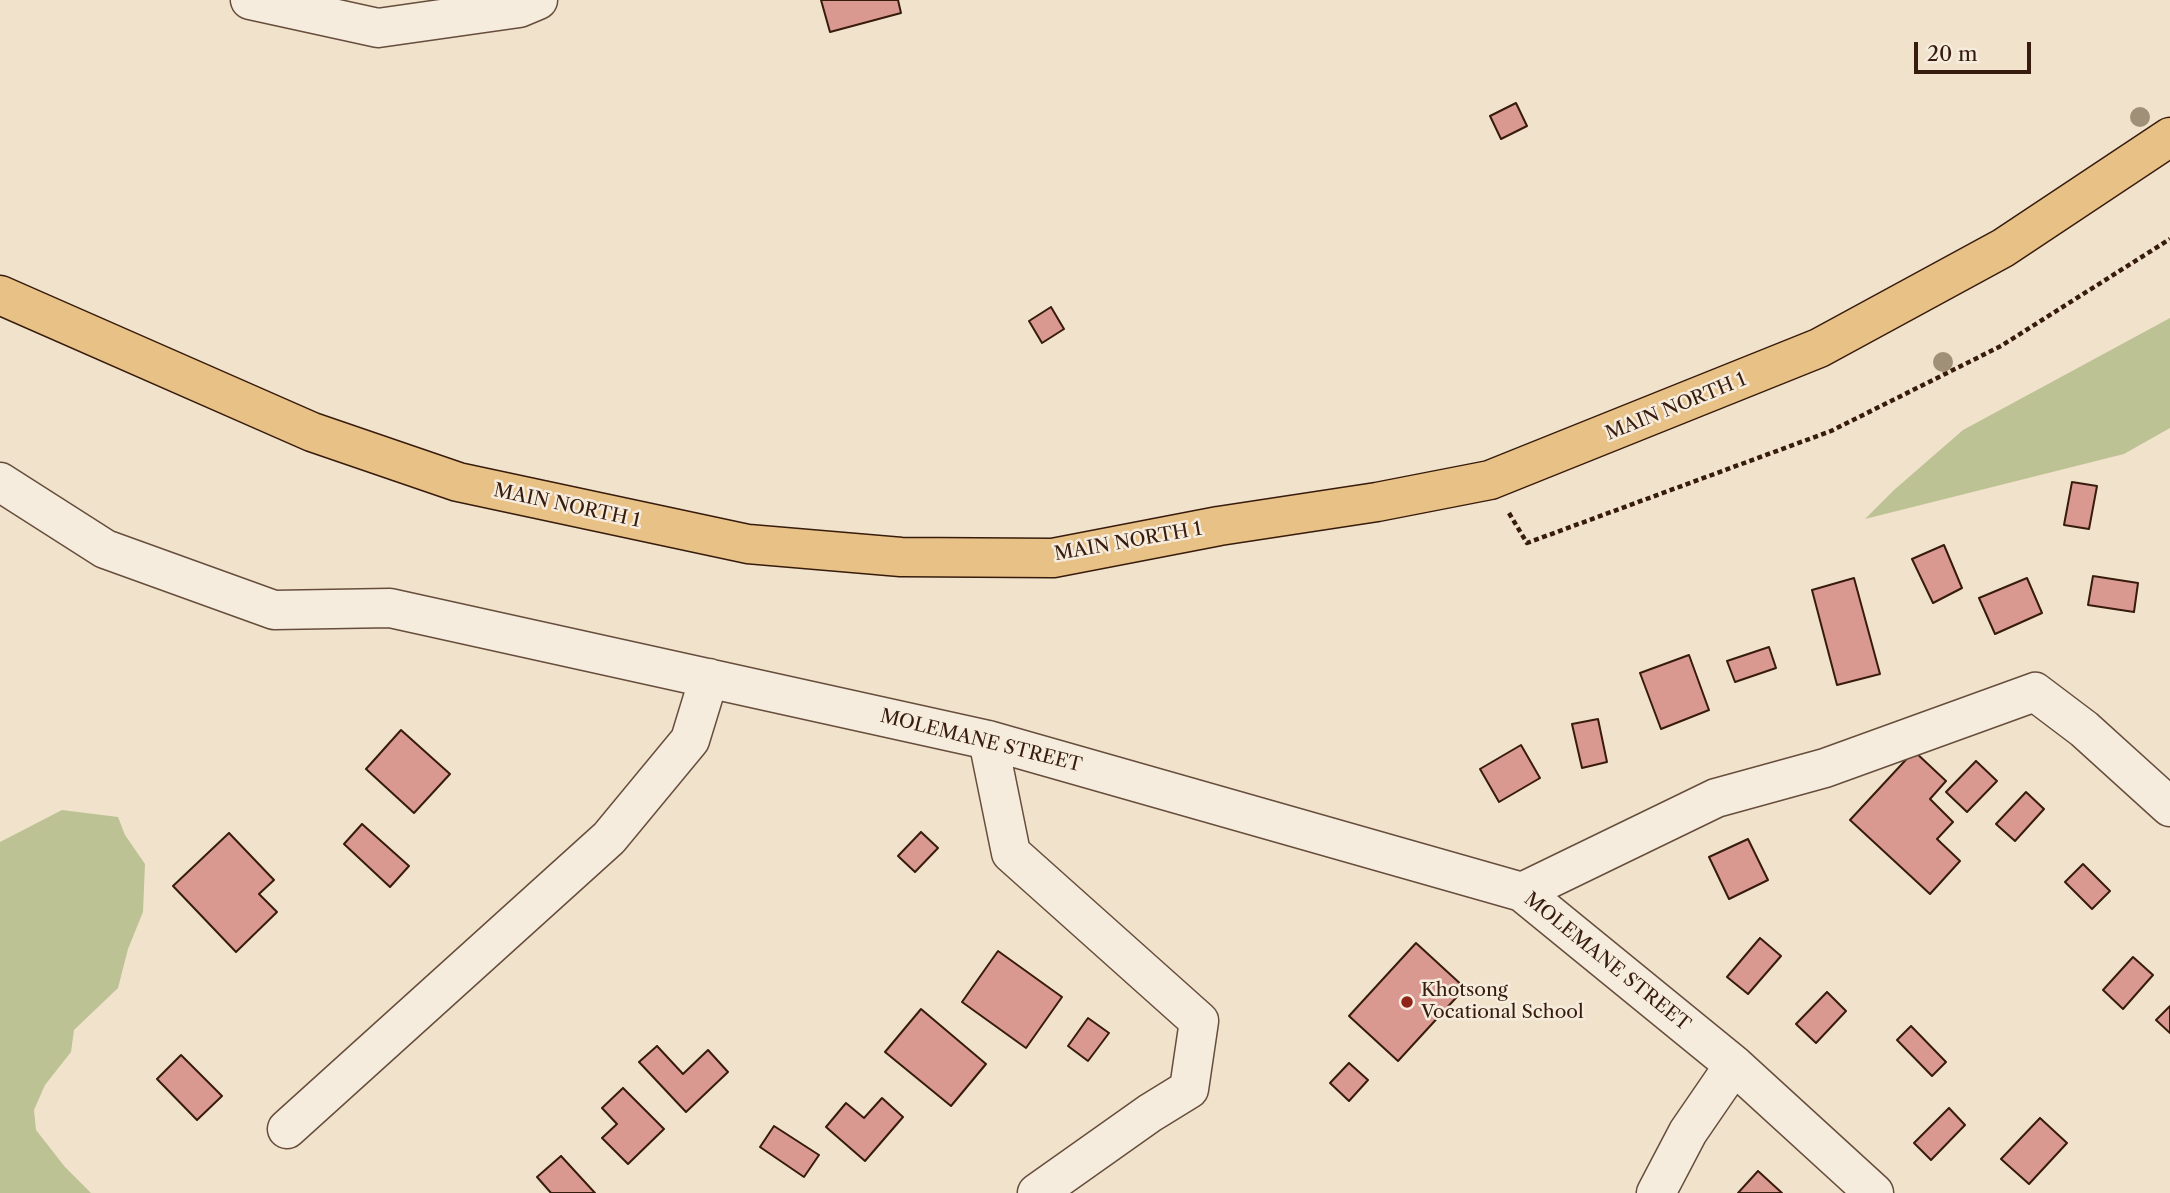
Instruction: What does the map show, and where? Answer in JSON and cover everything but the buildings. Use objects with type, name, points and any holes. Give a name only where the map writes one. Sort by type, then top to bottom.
[{"type":"main road","name":"MAIN NORTH 1","points":[[0,295],[312,432],[458,482],[748,544],[901,557],[1054,558],[1219,526],[1377,502],[1490,480],[1819,348],[2003,248],[2170,137]]},
{"type":"street","points":[[250,0],[379,28],[519,8],[538,0]]},
{"type":"street","name":"MOLEMANE STREET","points":[[0,482],[105,549],[274,610],[390,608],[988,740],[1522,892],[1734,1065],[1874,1193]]},
{"type":"street","points":[[287,1129],[609,838],[690,740],[709,678]]},
{"type":"street","points":[[1522,892],[1716,798],[1825,768],[2035,692],[2084,729],[2170,807]]},
{"type":"street","points":[[988,740],[1011,853],[1199,1021],[1189,1089],[1150,1113],[1037,1193]]},
{"type":"street","points":[[1656,1193],[1688,1132],[1734,1065]]},
{"type":"path","points":[[1490,480],[1527,543],[1831,431],[2001,346],[2170,239]]},
{"type":"green space","points":[[2170,318],[2170,428],[2124,454],[1865,519],[1963,430]]},
{"type":"green space","points":[[62,810],[118,817],[125,835],[145,864],[143,912],[128,949],[118,988],[74,1030],[71,1052],[45,1085],[34,1110],[36,1130],[65,1167],[91,1193],[0,1193],[0,842]]},
{"type":"place","name":"Khotsong Vocational School","points":[[1407,1002]]}]
